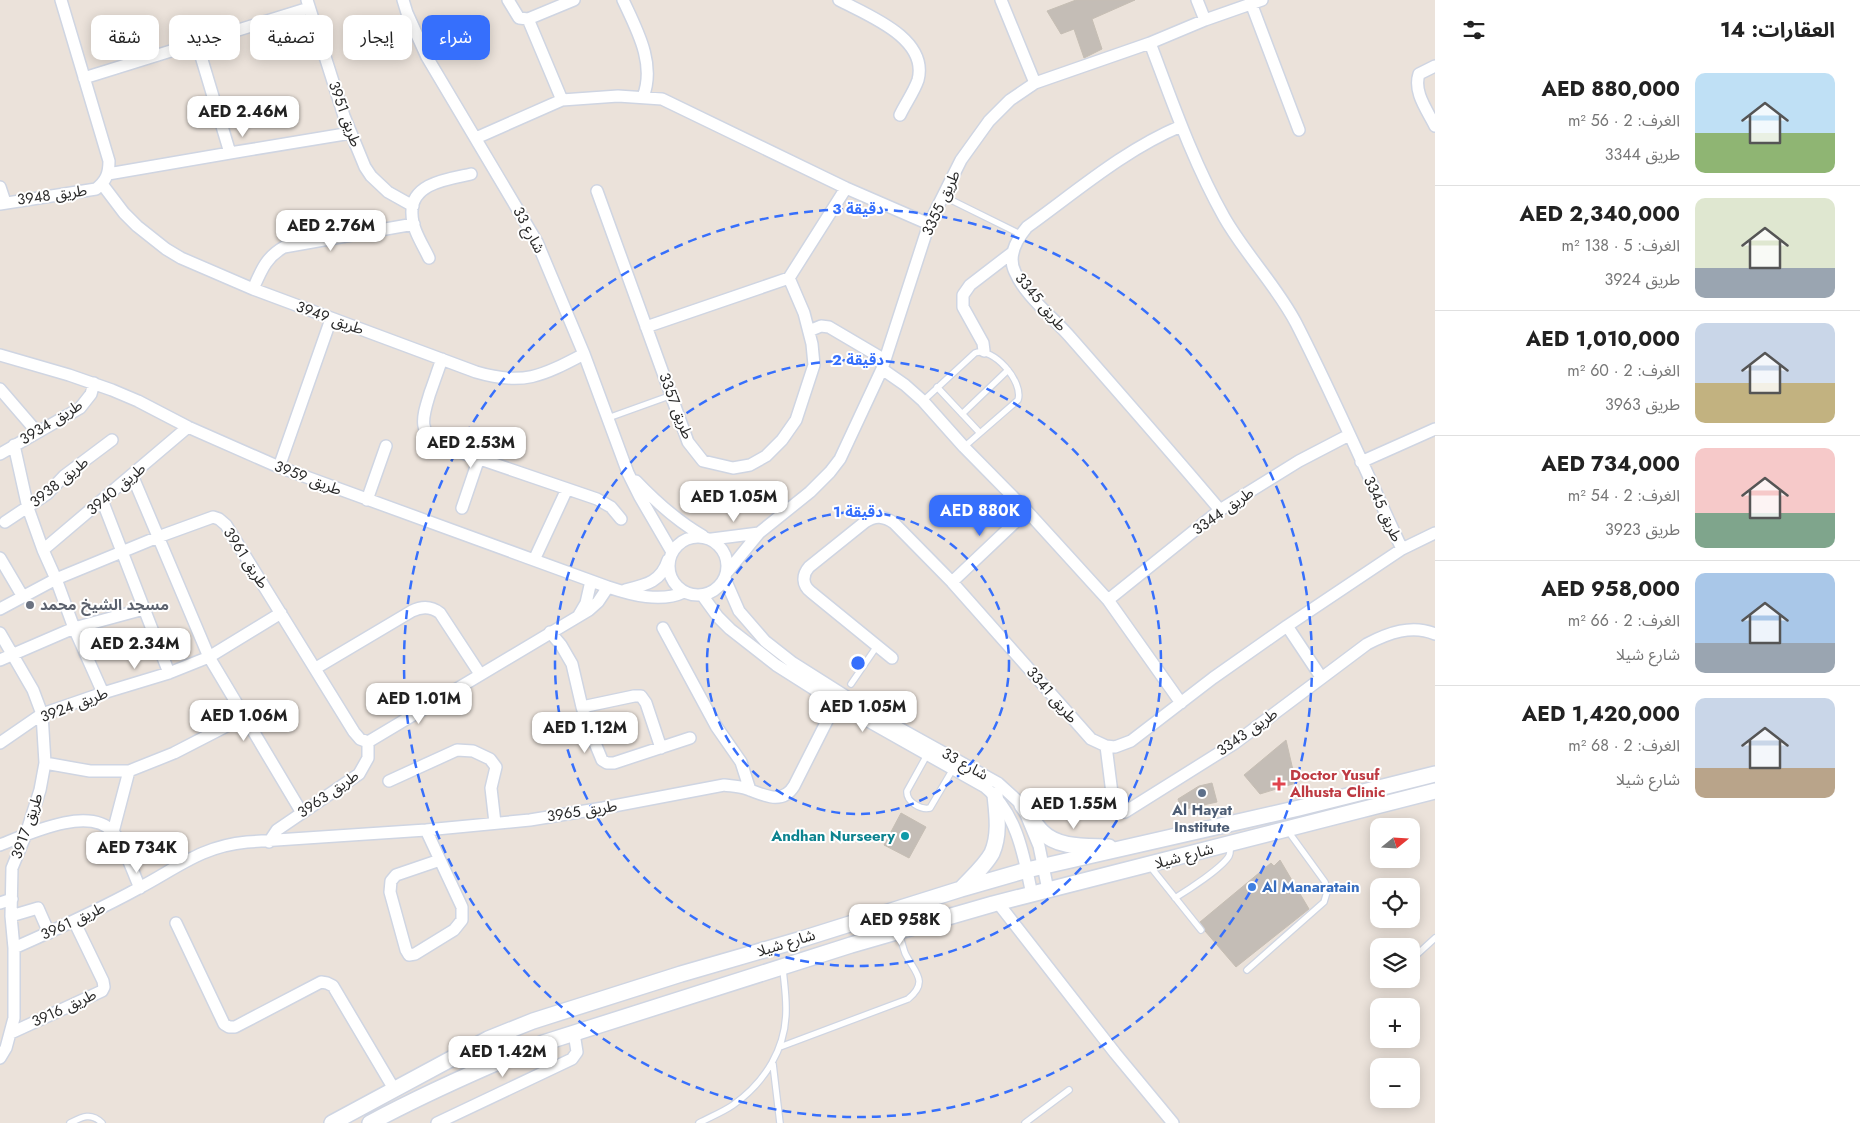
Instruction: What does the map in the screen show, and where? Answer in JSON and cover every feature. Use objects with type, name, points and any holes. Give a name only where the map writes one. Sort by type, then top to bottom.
[{"type":"main road","name":"شارع شيلا","points":[[332,1123],[488,1040],[533,1021],[681,974],[1027,870],[1300,808],[1435,774]]},
{"type":"main road","name":"شارع شيلا","points":[[370,1123],[494,1063],[574,1033],[782,966],[998,903],[1435,791]]},
{"type":"main road","points":[[961,889],[992,853],[998,825],[995,795]]},
{"type":"main road","points":[[1022,805],[1042,832],[1055,841],[1069,845],[1128,847]]},
{"type":"street","points":[[61,0],[84,78],[169,51]]},
{"type":"street","name":"شارع 33","points":[[403,0],[427,57],[537,242],[584,354],[628,473],[670,556]]},
{"type":"street","points":[[508,0],[520,18],[528,19],[574,0]]},
{"type":"street","points":[[623,0],[647,60],[646,88],[643,98]]},
{"type":"street","points":[[839,0],[899,33],[912,47],[918,63],[918,80],[900,115]]},
{"type":"street","points":[[1001,0],[1034,83]]},
{"type":"street","points":[[1197,0],[1205,20]]},
{"type":"street","name":"طريق 3355","points":[[726,575],[759,533],[810,492],[840,459],[883,364],[929,224],[962,160],[989,121],[1010,100],[1034,83],[1150,43],[1205,20],[1256,2],[1299,130]]},
{"type":"street","points":[[240,27],[308,4]]},
{"type":"street","name":"طريق 3951","points":[[308,4],[351,133],[365,167],[371,176],[388,192],[413,206]]},
{"type":"street","points":[[528,19],[562,100]]},
{"type":"street","name":"طريق 3345","points":[[1150,43],[1181,126],[1223,216],[1244,250],[1269,281],[1295,322],[1402,549]]},
{"type":"street","points":[[202,60],[230,153]]},
{"type":"street","points":[[1435,66],[1419,74],[1417,81],[1418,92],[1435,126]]},
{"type":"street","name":"طريق 3948","points":[[0,187],[3,203],[96,189],[102,184],[108,174],[109,161],[84,78]]},
{"type":"street","points":[[476,138],[562,100],[618,96],[662,99],[846,188],[929,224]]},
{"type":"street","name":"طريق 3345","points":[[1181,126],[1132,150],[1027,227],[1020,234],[1013,252],[1012,261],[1014,271],[1028,292],[1060,326],[1220,510]]},
{"type":"street","points":[[108,174],[351,133]]},
{"type":"street","points":[[428,258],[412,215],[416,197],[430,185],[470,174]]},
{"type":"street","name":"طريق 3949","points":[[102,184],[137,226],[166,249],[182,258],[253,289],[488,376],[520,379],[539,376],[584,354]]},
{"type":"street","points":[[646,327],[788,278],[846,188]]},
{"type":"street","name":"طريق 3357","points":[[597,191],[688,442],[703,461],[733,468],[750,465],[766,456],[782,440],[796,420],[814,365],[809,331],[804,313],[788,278]]},
{"type":"street","points":[[253,289],[266,261],[284,247],[414,224]]},
{"type":"street","points":[[984,351],[983,343],[963,307],[963,295],[970,285],[1013,252]]},
{"type":"street","points":[[279,467],[331,319]]},
{"type":"street","points":[[809,331],[821,326],[829,327],[883,364],[923,401],[1108,600],[1181,703]]},
{"type":"street","name":"طريق 3959","points":[[0,355],[94,383],[138,400],[188,427],[279,467],[608,587],[621,591],[664,597],[684,592]]},
{"type":"street","points":[[442,359],[423,415],[425,430],[435,442],[604,503],[611,507],[621,519]]},
{"type":"street","name":"طريق 3934","points":[[0,454],[80,408],[91,394],[94,383]]},
{"type":"street","points":[[0,389],[37,432]]},
{"type":"street","name":"طريق 3940","points":[[43,550],[188,427]]},
{"type":"street","points":[[1361,462],[1435,429]]},
{"type":"street","name":"طريق 3344","points":[[1108,600],[1220,510],[1299,460],[1349,435]]},
{"type":"street","name":"طريق 3938","points":[[5,522],[47,494],[64,476],[112,440]]},
{"type":"street","points":[[14,445],[28,508],[74,628],[102,693]]},
{"type":"street","points":[[367,500],[386,446]]},
{"type":"street","points":[[462,508],[479,458]]},
{"type":"street","name":"شارع 33","points":[[628,473],[659,505],[681,523],[707,538]]},
{"type":"street","points":[[132,475],[210,656],[244,717],[302,813]]},
{"type":"street","points":[[534,560],[567,489]]},
{"type":"street","points":[[102,500],[169,673]]},
{"type":"street","points":[[952,582],[1027,511]]},
{"type":"street","name":"طريق 3961","points":[[0,609],[56,579],[158,537],[213,517],[219,519],[226,525],[354,732],[360,739],[368,742]]},
{"type":"street","name":"طريق 3341","points":[[892,658],[807,589],[804,580],[806,570],[809,567],[865,522],[879,517],[884,517],[894,523],[952,582],[1091,739],[1106,746]]},
{"type":"street","points":[[621,591],[653,582],[665,569],[670,556],[678,544],[685,539],[694,536],[707,538],[759,533]]},
{"type":"street","points":[[1106,746],[1115,747],[1131,741],[1287,626],[1402,549],[1435,533]]},
{"type":"street","points":[[670,556],[672,578],[677,586],[684,592],[693,595],[711,592],[719,587],[726,575],[728,561],[725,552],[719,545],[707,538]]},
{"type":"street","points":[[0,558],[23,597]]},
{"type":"street","name":"شارع 33","points":[[726,575],[739,612],[766,641],[793,663],[872,713],[998,783],[1022,805],[1039,846],[1048,890]]},
{"type":"street","points":[[578,616],[586,603],[591,581]]},
{"type":"street","points":[[368,742],[594,606],[608,587]]},
{"type":"street","name":"شارع 33","points":[[702,595],[718,618],[776,665],[836,703],[985,787],[995,795],[1014,825],[1032,895]]},
{"type":"street","points":[[316,668],[412,611],[423,607],[440,613],[480,674]]},
{"type":"street","points":[[0,660],[74,628],[144,609]]},
{"type":"street","name":"طريق 3924","points":[[0,743],[42,714],[102,693],[169,673],[210,656],[281,613]]},
{"type":"street","points":[[1287,626],[1321,677]]},
{"type":"street","points":[[663,628],[716,726],[740,762],[750,790]]},
{"type":"street","name":"طريق 3343","points":[[1106,746],[1114,809],[1119,812],[1125,812],[1235,743],[1367,644],[1387,634],[1408,630],[1435,634]]},
{"type":"street","points":[[550,632],[561,645],[572,664],[582,707],[602,760],[614,763],[690,738]]},
{"type":"street","name":"طريق 3917","points":[[0,633],[33,690],[42,714],[45,763],[40,790],[26,834],[12,868],[11,916],[14,948],[14,1018],[6,1048],[0,1058]]},
{"type":"street","points":[[582,707],[641,696],[646,703],[661,748]]},
{"type":"street","name":"طريق 3965","points":[[269,842],[426,830],[567,814],[724,785],[741,787],[775,798],[781,797],[791,791],[836,703]]},
{"type":"street","points":[[45,763],[90,771],[129,771],[174,753],[244,717]]},
{"type":"street","name":"طريق 3963","points":[[269,842],[277,830],[359,774],[368,758],[368,742]]},
{"type":"street","points":[[389,781],[458,750],[473,751],[490,759],[496,766],[491,788],[495,823]]},
{"type":"street","points":[[113,832],[129,771]]},
{"type":"street","points":[[0,845],[26,834],[66,823],[88,820],[103,825],[113,832],[140,888]]},
{"type":"street","points":[[426,830],[462,907],[462,920],[454,930],[415,954],[409,955],[394,908],[390,884],[396,875],[440,860]]},
{"type":"street","name":"طريق 3961","points":[[14,948],[49,933],[140,888],[193,857],[213,848],[236,843],[269,842]]},
{"type":"street","points":[[0,903],[12,899]]},
{"type":"street","points":[[998,903],[1115,1053],[1173,1123]]},
{"type":"street","points":[[11,916],[38,908],[49,933]]},
{"type":"street","name":"طريق 3916","points":[[11,1033],[102,991],[104,987],[103,981],[74,921]]},
{"type":"street","points":[[176,922],[224,1024],[228,1027],[235,1027],[321,982],[327,983],[333,986],[394,1089]]},
{"type":"street","points":[[437,1123],[572,1059],[577,1052],[574,1033]]},
{"type":"lane","points":[[943,196],[1020,234]]},
{"type":"lane","points":[[923,401],[975,353],[984,351],[990,354],[1008,370],[1020,390],[1018,400],[964,447]]},
{"type":"lane","points":[[962,414],[1008,370]]},
{"type":"lane","points":[[937,387],[980,433]]},
{"type":"lane","points":[[608,418],[672,395]]},
{"type":"lane","points":[[851,684],[877,646]]},
{"type":"lane","points":[[927,754],[907,791],[906,796],[909,800],[924,809],[930,808],[952,769]]},
{"type":"lane","points":[[1247,970],[1324,902],[1327,892],[1325,882],[1286,829]]},
{"type":"lane","points":[[1175,898],[1203,879],[1225,860],[1230,852],[1230,844]]},
{"type":"lane","points":[[1149,865],[1201,930]]},
{"type":"lane","points":[[780,1047],[908,999],[917,992],[918,972],[905,952],[899,931]]},
{"type":"lane","points":[[1420,952],[1435,938]]},
{"type":"lane","points":[[699,1123],[732,1106],[756,1086],[773,1064],[780,1047],[786,1009],[782,966]]},
{"type":"lane","points":[[773,1064],[780,1123]]},
{"type":"lane","points":[[1025,1123],[1069,1090]]},
{"type":"lane","points":[[70,1123],[85,1116],[91,1116],[97,1118],[102,1123]]},
{"type":"building","points":[[1076,0],[1135,0],[1092,19],[1102,49],[1084,58],[1074,29],[1061,34],[1047,11]]},
{"type":"building","points":[[1286,740],[1296,783],[1260,794],[1244,775]]},
{"type":"building","name":"Al Hayat Institute","points":[[1212,783],[1217,802],[1181,810],[1178,799],[1199,786]]},
{"type":"building","name":"Andhan Nurseery","points":[[901,813],[926,827],[909,858],[884,845]]},
{"type":"building","points":[[1280,860],[1309,909],[1236,967],[1205,931],[1200,922],[1271,863],[1274,866]]},
{"type":"place","name":"مسجد الشيخ محمد","points":[[30,605]]},
{"type":"place","name":"Doctor Yusuf Alhusta Clinic","points":[[1279,784]]},
{"type":"place","name":"Al Hayat Institute","points":[[1202,793]]},
{"type":"place","name":"Andhan Nurseery","points":[[905,836]]},
{"type":"place","name":"Al Manaratain","points":[[1252,887]]}]
